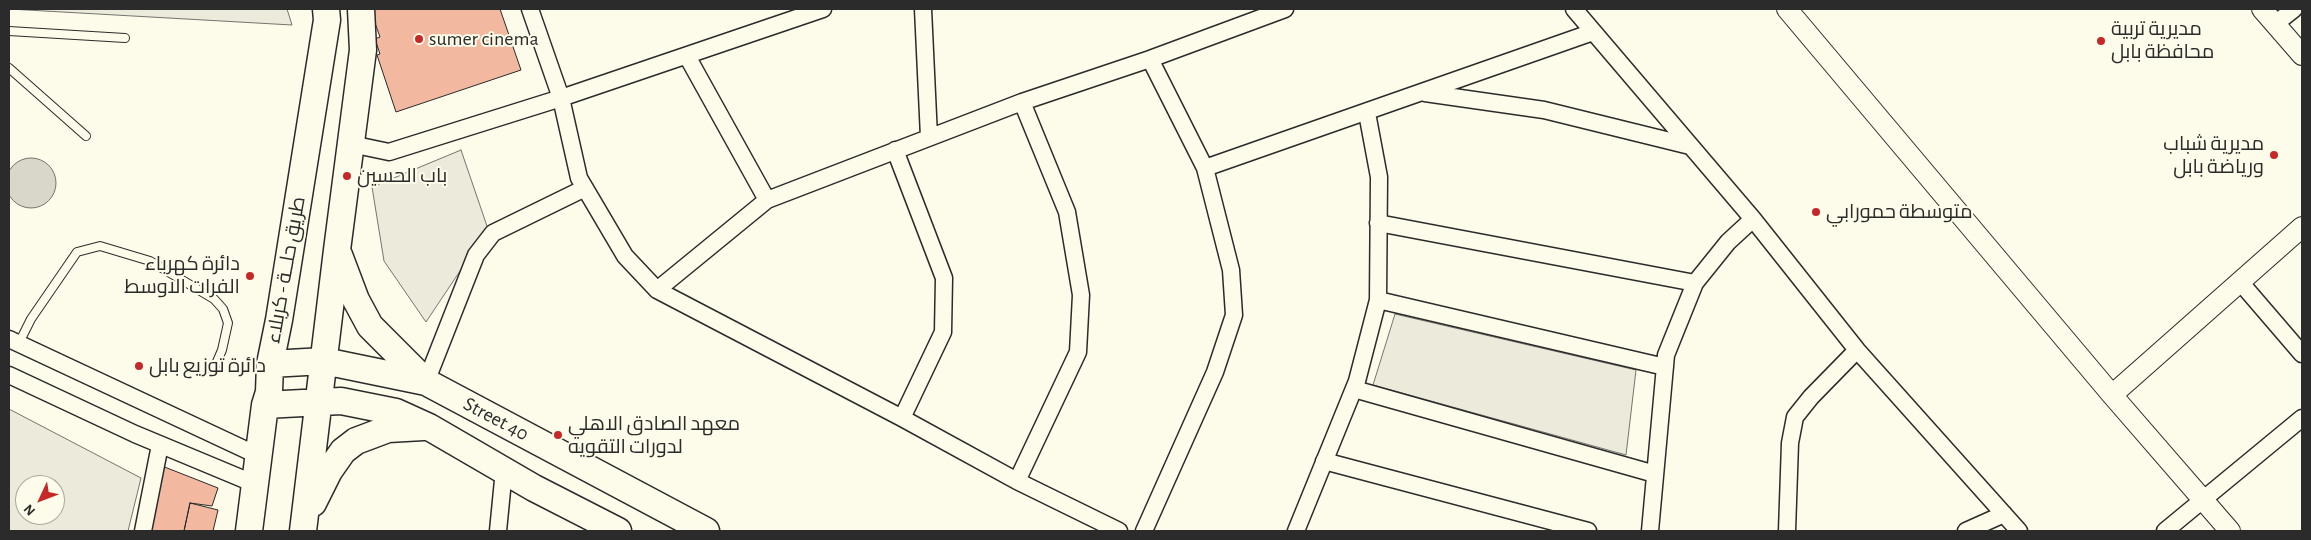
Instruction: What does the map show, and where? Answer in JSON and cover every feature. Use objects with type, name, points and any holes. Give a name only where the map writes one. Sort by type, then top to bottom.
[{"type":"main road","name":"طريق حلــة - كربلاء","points":[[249,531],[243,479],[270,383],[270,364],[279,320],[327,20],[326,9]]},
{"type":"main road","points":[[304,525],[363,50],[360,9]]},
{"type":"main road","points":[[337,250],[353,293],[370,326],[426,382]]},
{"type":"main road","name":"Street 40","points":[[270,364],[324,361],[426,382],[706,531]]},
{"type":"main road","name":"Street 40","points":[[265,405],[340,401],[396,412],[429,427],[504,470],[618,531]]},
{"type":"main road","points":[[304,525],[329,471],[343,451],[356,440],[388,429],[429,427]]},
{"type":"street","points":[[530,9],[561,98],[579,178],[625,256],[657,290],[902,418],[1016,481],[1119,531]]},
{"type":"street","points":[[351,144],[389,152],[561,98],[823,9]]},
{"type":"street","points":[[923,9],[930,137]]},
{"type":"street","points":[[657,290],[767,200],[1022,102],[1150,59],[1251,15],[1286,9]]},
{"type":"street","points":[[1574,9],[1753,219],[1857,350],[2019,531]]},
{"type":"street","points":[[1787,9],[2112,395],[2230,531]]},
{"type":"street","points":[[2262,9],[2302,55]]},
{"type":"street","points":[[2275,24],[2294,9]]},
{"type":"street","points":[[1205,168],[1367,113],[1594,32]]},
{"type":"street","points":[[687,56],[767,200]]},
{"type":"street","points":[[1144,531],[1215,372],[1234,315],[1231,270],[1205,168],[1150,59]]},
{"type":"street","points":[[1423,93],[1544,110],[1690,146]]},
{"type":"street","points":[[1016,481],[1078,352],[1081,295],[1066,212],[1022,102]]},
{"type":"street","points":[[1296,531],[1354,389],[1378,300],[1379,177],[1367,113]]},
{"type":"street","points":[[895,150],[944,278],[943,332],[902,418]]},
{"type":"street","points":[[426,382],[476,255],[493,233],[585,188]]},
{"type":"street","points":[[1650,531],[1666,355],[1695,283],[1728,242],[1753,219]]},
{"type":"street","points":[[1378,223],[1695,283]]},
{"type":"street","points":[[2112,395],[2241,283],[2302,227]]},
{"type":"street","points":[[2241,283],[2302,354]]},
{"type":"street","points":[[1378,300],[1665,367]]},
{"type":"street","points":[[14,341],[250,452]]},
{"type":"street","points":[[1787,531],[1790,443],[1794,416],[1811,396],[1857,350]]},
{"type":"street","points":[[9,375],[160,445],[243,479]]},
{"type":"street","points":[[1354,389],[1655,474]]},
{"type":"street","points":[[2165,531],[2302,418]]},
{"type":"street","points":[[142,531],[160,445]]},
{"type":"street","points":[[1324,461],[1588,531]]},
{"type":"street","points":[[498,531],[504,470]]},
{"type":"street","points":[[1966,531],[2004,514]]},
{"type":"lane","points":[[9,31],[126,38]]},
{"type":"lane","points":[[9,68],[86,136]]},
{"type":"lane","points":[[14,341],[78,252],[100,246],[150,261],[214,300],[223,309],[228,323],[222,350],[213,371]]},
{"type":"shaded area","points":[[9,9],[287,9],[292,25]]},
{"type":"shaded area","points":[[461,150],[488,229],[426,322],[384,261],[372,187]]},
{"type":"shaded area","points":[[36,158],[49,165],[55,173],[55,193],[49,201],[41,207],[26,208],[13,201],[7,193],[6,178],[13,165],[21,159]]},
{"type":"shaded area","points":[[1395,314],[1636,370],[1626,455],[1373,385]]},
{"type":"shaded area","points":[[9,409],[141,478],[128,531],[9,531]]},
{"type":"building","points":[[370,9],[500,9],[521,70],[396,112],[377,55],[380,54],[375,39],[380,37]]},
{"type":"building","points":[[162,466],[218,488],[212,506],[190,503],[184,531],[146,531]]},
{"type":"building","points":[[190,503],[218,510],[213,531],[184,531]]},
{"type":"place","name":"sumer cinema","points":[[419,39]]},
{"type":"place","name":"مديرية تربية محافظة بابل","points":[[2101,41]]},
{"type":"place","name":"مديرية شباب ورياضة بابل","points":[[2274,155]]},
{"type":"place","name":"باب الحسين","points":[[347,176]]},
{"type":"place","name":"متوسطة حمورابي","points":[[1816,212]]},
{"type":"place","name":"دائرة كهرباء الفرات الاوسط","points":[[250,276]]},
{"type":"place","name":"دائرة توزيع بابل","points":[[139,366]]},
{"type":"place","name":"معهد الصادق الاهلي لدورات التقويه","points":[[558,435]]}]
